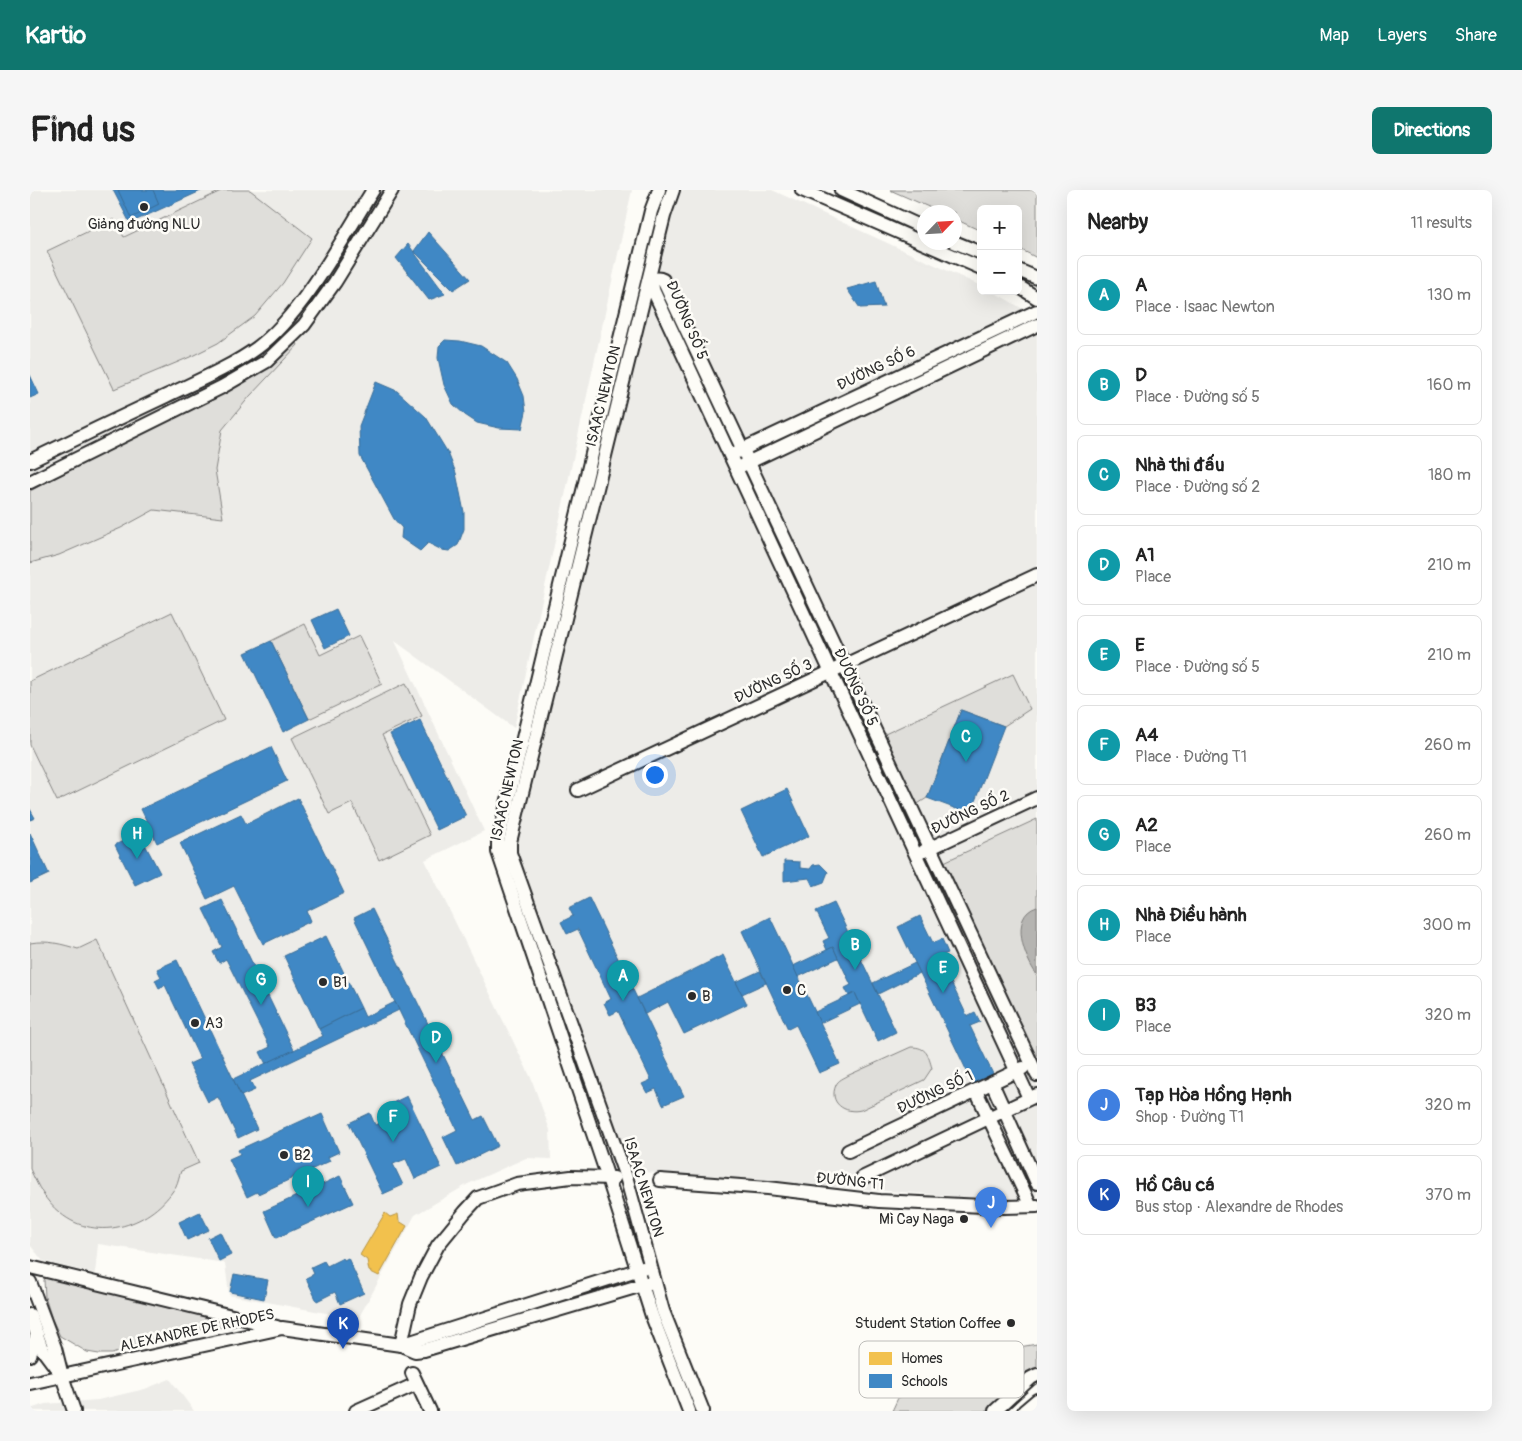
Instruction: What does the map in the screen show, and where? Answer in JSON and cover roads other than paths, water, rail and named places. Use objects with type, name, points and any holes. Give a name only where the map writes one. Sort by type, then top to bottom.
[{"type":"street","points":[[30,461],[214,372],[257,348],[282,324],[300,302],[322,272],[373,190]]},
{"type":"street","points":[[30,482],[222,387],[267,361],[294,336],[308,319],[335,282],[392,190]]},
{"type":"street","name":"ISAAC NEWTON","points":[[659,190],[651,211],[498,842],[498,852],[608,1178],[652,1316],[689,1411]]},
{"type":"street","name":"ISAAC NEWTON","points":[[673,190],[664,216],[510,842],[510,853],[627,1180],[663,1311],[703,1411]]},
{"type":"street","points":[[802,190],[977,266]]},
{"type":"street","points":[[841,190],[917,225]]},
{"type":"street","points":[[962,245],[977,251]]},
{"type":"street","points":[[1022,272],[1037,278]]},
{"type":"street","name":"ĐƯỜNG SỐ 5","points":[[1033,1096],[1016,1071],[654,292],[652,282],[655,279],[660,278],[663,280],[1035,1067]]},
{"type":"street","points":[[1022,289],[1037,298]]},
{"type":"street","name":"ĐƯỜNG SỐ 6","points":[[730,455],[1037,311]]},
{"type":"street","name":"ĐƯỜNG SỐ 6","points":[[736,469],[1037,325]]},
{"type":"street","name":"ĐƯỜNG SỐ 3","points":[[578,790],[1037,575]]},
{"type":"street","name":"ĐƯỜNG SỐ 2","points":[[916,855],[1037,798]]},
{"type":"street","name":"ĐƯỜNG SỐ 1","points":[[848,1151],[1016,1071],[1035,1067]]},
{"type":"street","points":[[992,1083],[1037,1183]]},
{"type":"street","points":[[976,1091],[1034,1206]]},
{"type":"street","points":[[862,1178],[1033,1096]]},
{"type":"street","points":[[401,1345],[410,1304],[420,1277],[438,1245],[478,1198],[516,1184],[571,1177],[627,1180]]},
{"type":"street","name":"ĐƯỜNG T1","points":[[660,1180],[768,1188],[879,1201],[1004,1207],[1034,1206]]},
{"type":"street","name":"ALEXANDRE DE RHODES","points":[[401,1345],[650,1266]]},
{"type":"street","points":[[30,1267],[282,1328]]},
{"type":"street","name":"ALEXANDRE DE RHODES","points":[[30,1383],[282,1328],[401,1345],[415,1351],[424,1350],[655,1281]]},
{"type":"street","points":[[30,1282],[55,1348],[74,1411]]},
{"type":"street","points":[[30,1315],[42,1349],[62,1376]]},
{"type":"street","points":[[30,1355],[37,1334]]},
{"type":"street","points":[[1024,1384],[1037,1375]]},
{"type":"street","points":[[356,1411],[414,1378],[430,1411]]},
{"type":"street","points":[[995,1411],[1009,1398]]},
{"type":"street","points":[[1024,1411],[1037,1400]]},
{"type":"place","name":"Giảng đường NLU","points":[[144,207]]},
{"type":"place","name":"Nhà thi đấu","points":[[966,762]]},
{"type":"place","name":"Nhà Điều hành","points":[[137,859]]},
{"type":"place","name":"D","points":[[855,970]]},
{"type":"place","name":"B1","points":[[323,982]]},
{"type":"place","name":"C","points":[[787,990]]},
{"type":"place","name":"E","points":[[943,993]]},
{"type":"place","name":"B","points":[[692,996]]},
{"type":"place","name":"A","points":[[623,1001]]},
{"type":"place","name":"A2","points":[[261,1005]]},
{"type":"place","name":"A3","points":[[195,1023]]},
{"type":"place","name":"A1","points":[[436,1063]]},
{"type":"place","name":"A4","points":[[393,1142]]},
{"type":"place","name":"B2","points":[[284,1155]]},
{"type":"place","name":"B3","points":[[308,1207]]},
{"type":"place","name":"Mì Cay Naga","points":[[964,1219]]},
{"type":"place","name":"Tạp Hòa Hồng Hạnh","points":[[991,1228]]},
{"type":"place","name":"Student Station Coffee","points":[[1011,1323]]},
{"type":"place","name":"Hồ Câu cá","points":[[343,1349]]}]
